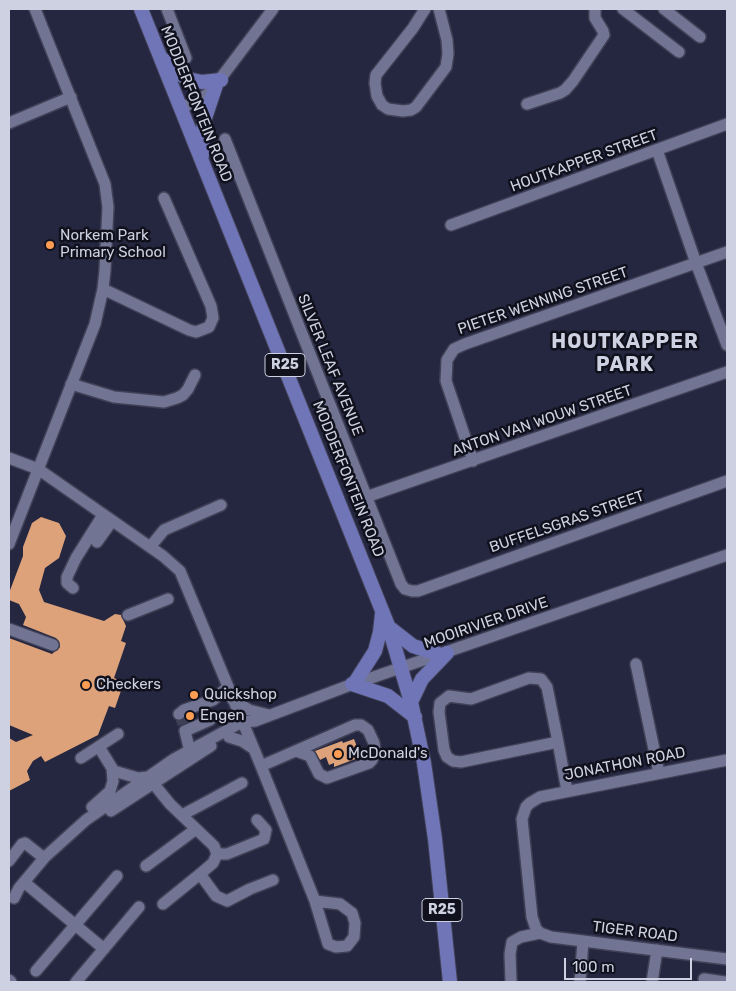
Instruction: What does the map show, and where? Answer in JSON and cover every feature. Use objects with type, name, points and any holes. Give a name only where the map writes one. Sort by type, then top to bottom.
[{"type":"main road","name":"MODDERFONTEIN ROAD","points":[[141,9],[390,628],[415,717],[429,791],[450,982]]},
{"type":"main road","points":[[160,56],[173,69],[188,79],[202,82],[219,82],[203,127],[203,164]]},
{"type":"main road","points":[[383,611],[375,651],[353,684],[388,696],[415,717]]},
{"type":"main road","points":[[390,628],[413,646],[444,654],[422,679],[411,702]]},
{"type":"street","points":[[9,544],[95,324],[103,289],[108,206],[105,184],[35,9]]},
{"type":"street","points":[[167,9],[186,58]]},
{"type":"street","points":[[180,108],[206,96],[219,82],[273,9]]},
{"type":"street","points":[[424,9],[376,75],[376,96],[382,105],[388,108],[403,112],[411,110],[446,67],[448,54],[447,40],[439,9]]},
{"type":"street","points":[[527,104],[565,90],[573,81],[604,35],[595,18],[595,9]]},
{"type":"street","points":[[623,9],[679,52]]},
{"type":"street","points":[[664,9],[700,37]]},
{"type":"street","points":[[9,123],[71,98]]},
{"type":"street","name":"HOUTKAPPER STREET","points":[[451,225],[727,124]]},
{"type":"street","name":"SILVER LEAF AVENUE","points":[[225,140],[401,584],[408,590],[418,590]]},
{"type":"street","points":[[657,150],[727,345]]},
{"type":"street","points":[[103,289],[189,330],[196,332],[209,327],[213,318],[211,306],[164,198]]},
{"type":"street","name":"PIETER WENNING STREET","points":[[473,462],[446,381],[447,360],[454,349],[727,252]]},
{"type":"street","name":"ANTON VAN WOUW STREET","points":[[366,497],[473,462],[727,372]]},
{"type":"street","points":[[71,384],[114,397],[164,402],[183,395],[195,375]]},
{"type":"street","points":[[9,458],[38,469],[150,547],[180,571],[254,748],[314,901],[328,944],[336,947],[347,946],[354,937],[356,923],[352,913],[340,904],[314,901]]},
{"type":"street","name":"BUFFELSGRAS STREET","points":[[418,590],[727,481]]},
{"type":"street","points":[[150,547],[164,530],[222,505]]},
{"type":"street","points":[[73,588],[67,583],[67,578],[76,558],[93,540],[107,518]]},
{"type":"street","name":"MOOIRIVIER DRIVE","points":[[12,895],[19,896],[45,857],[72,830],[190,754],[244,726],[353,684],[727,555]]},
{"type":"street","points":[[128,615],[168,598]]},
{"type":"street","points":[[9,628],[53,645]]},
{"type":"street","points":[[636,664],[659,773]]},
{"type":"street","points":[[558,742],[457,762],[450,760],[444,750],[439,707],[442,700],[452,696],[470,699],[529,678],[537,677],[544,680],[547,687],[558,742],[567,791]]},
{"type":"street","points":[[190,754],[182,723],[184,710],[213,700],[228,687]]},
{"type":"street","points":[[235,703],[249,710],[269,715]]},
{"type":"street","points":[[221,737],[230,722],[235,703]]},
{"type":"street","points":[[204,704],[210,720],[221,737],[242,740],[254,748]]},
{"type":"street","points":[[182,723],[210,720]]},
{"type":"street","points":[[261,766],[355,724],[361,725],[368,730],[374,743],[375,751],[372,760],[368,763],[327,778],[319,774],[308,754],[296,751]]},
{"type":"street","points":[[81,758],[118,734]]},
{"type":"street","points":[[99,747],[113,769],[126,796]]},
{"type":"street","name":"JONATHON ROAD","points":[[540,933],[533,924],[522,828],[523,812],[530,803],[540,797],[567,791],[727,760]]},
{"type":"street","points":[[113,769],[138,778],[151,780],[170,804],[214,846],[218,854]]},
{"type":"street","points":[[9,860],[22,844],[45,857],[50,847],[74,822],[110,791],[113,781],[113,769]]},
{"type":"street","points":[[182,815],[242,783]]},
{"type":"street","name":"MOOIRIVIER DRIVE","points":[[26,884],[77,835],[126,796]]},
{"type":"street","points":[[218,854],[227,854],[264,839],[266,830],[257,820]]},
{"type":"street","points":[[146,866],[196,829]]},
{"type":"street","points":[[163,904],[213,863],[218,854]]},
{"type":"street","points":[[200,874],[216,896],[227,901],[250,889],[274,880]]},
{"type":"street","points":[[36,971],[117,876]]},
{"type":"street","points":[[26,884],[104,949]]},
{"type":"street","points":[[76,982],[139,907]]},
{"type":"street","points":[[511,982],[510,954],[512,942],[521,937],[540,933]]},
{"type":"street","name":"TIGER ROAD","points":[[540,933],[583,941],[727,959]]},
{"type":"street","points":[[580,982],[583,941]]},
{"type":"street","points":[[652,982],[657,950]]},
{"type":"street","points":[[704,979],[725,982]]},
{"type":"building","points":[[41,517],[59,523],[66,536],[59,558],[45,568],[39,590],[44,602],[104,621],[115,614],[121,615],[126,626],[121,641],[126,643],[114,678],[124,682],[115,708],[109,706],[98,735],[45,762],[41,756],[33,761],[27,771],[30,780],[9,791],[9,738],[16,742],[33,735],[9,725],[9,638],[52,654],[60,647],[59,641],[56,638],[23,625],[26,617],[19,604],[9,600],[9,593],[23,556],[23,547],[32,523]]},
{"type":"building","name":"McDonald's","points":[[354,739],[361,757],[334,767],[334,763],[329,765],[326,757],[320,760],[315,751],[342,741],[343,743]]},
{"type":"tunnel","points":[[179,714],[183,724]]},
{"type":"place","name":"Norkem Park Primary School","points":[[50,245]]},
{"type":"place","name":"Checkers","points":[[86,685]]},
{"type":"place","name":"Quickshop","points":[[194,695]]},
{"type":"place","name":"Engen","points":[[190,716]]},
{"type":"place","name":"McDonald's","points":[[338,754]]},
{"type":"district","name":"HOUTKAPPER PARK","points":[[625,354]]}]
